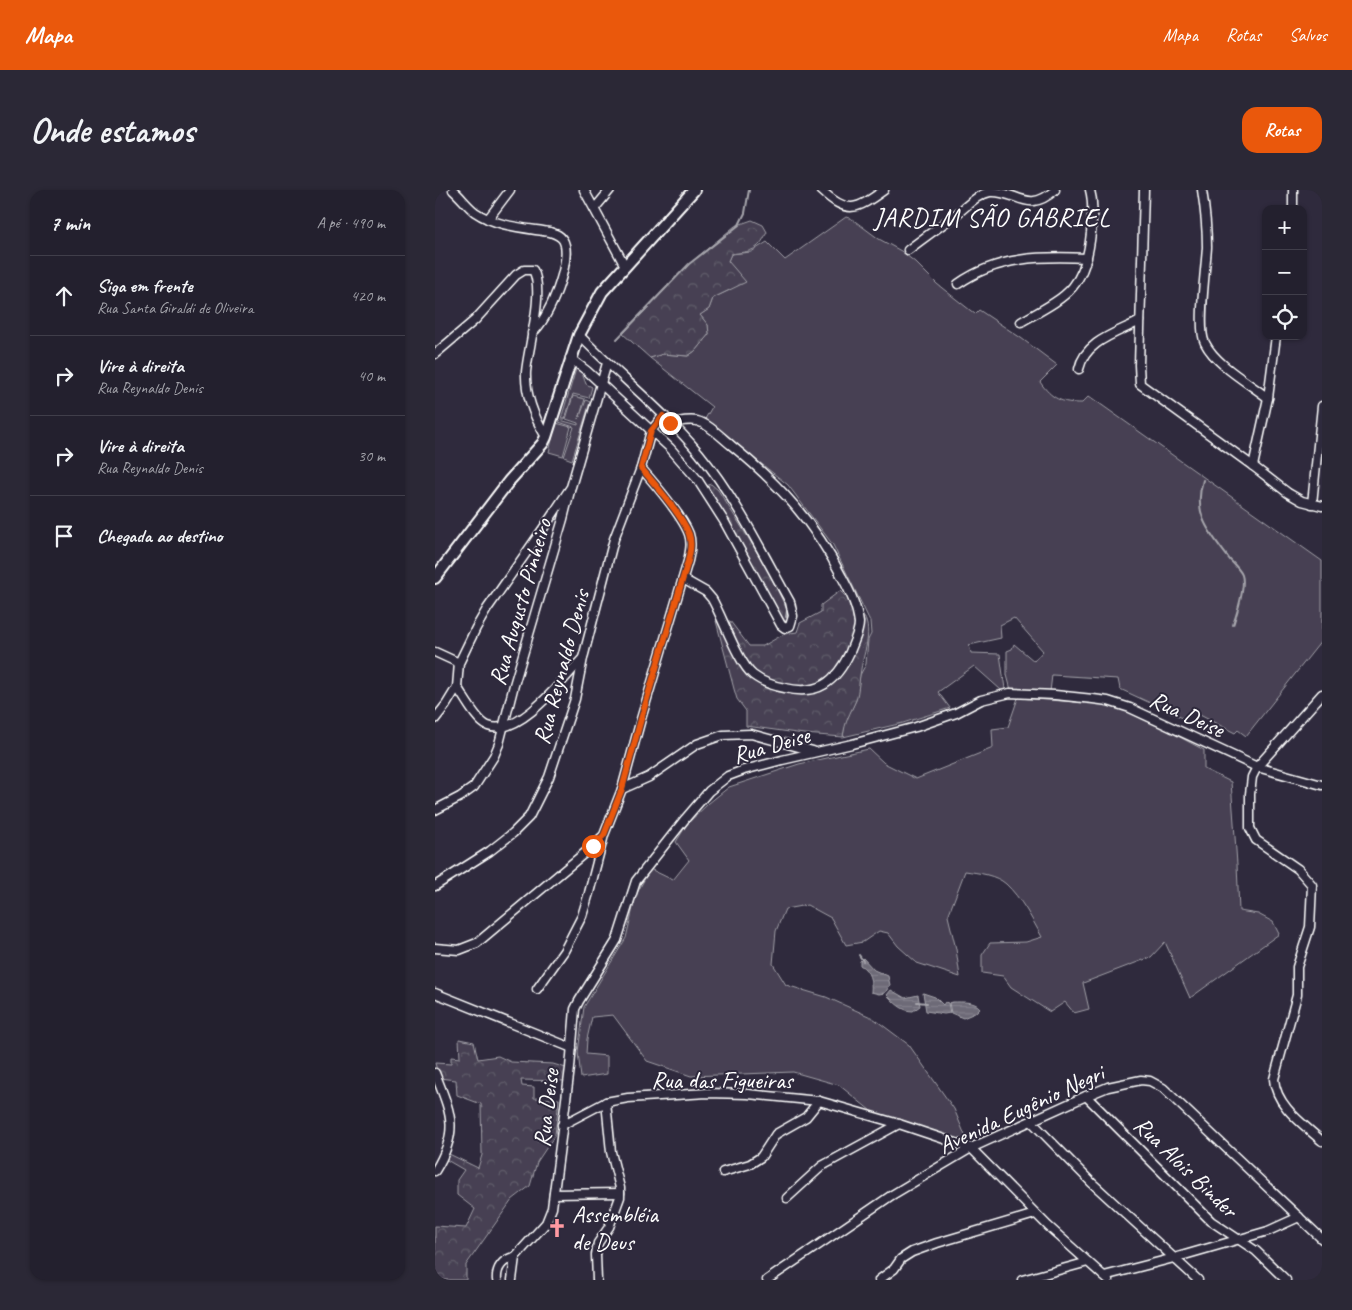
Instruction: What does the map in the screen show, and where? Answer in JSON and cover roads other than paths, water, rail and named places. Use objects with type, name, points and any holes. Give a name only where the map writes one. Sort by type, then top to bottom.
[{"type":"main road","points":[[435,578],[509,481],[540,447],[546,437],[570,358],[579,335],[602,292],[693,190]]},
{"type":"street","points":[[453,190],[473,210],[488,219],[508,226],[556,234],[563,239],[566,258],[560,280],[543,320],[537,330],[532,333]]},
{"type":"street","points":[[488,219],[510,190]]},
{"type":"street","points":[[584,190],[625,266]]},
{"type":"street","points":[[595,208],[610,190]]},
{"type":"street","points":[[821,190],[839,205],[848,208],[862,204],[884,190]]},
{"type":"street","points":[[908,250],[984,194],[1002,192],[1035,201],[1043,199],[1055,190]]},
{"type":"street","points":[[1021,322],[1062,297],[1074,287],[1082,274],[1087,258],[1092,219],[1090,190]]},
{"type":"street","points":[[1145,190],[1139,376],[1143,387],[1288,493],[1302,501],[1322,506]]},
{"type":"street","points":[[1203,190],[1207,246],[1202,320],[1204,342],[1211,353],[1268,398]]},
{"type":"street","points":[[1293,190],[1293,205]]},
{"type":"street","points":[[958,284],[983,270],[1005,263],[1041,258],[1087,258]]},
{"type":"street","points":[[435,354],[475,320],[517,274],[524,270],[533,270],[537,284],[526,373],[528,396],[534,414],[546,437]]},
{"type":"street","points":[[1079,369],[1082,357],[1088,350],[1107,337],[1140,321]]},
{"type":"street","points":[[570,358],[685,464],[725,522],[781,625],[785,628],[790,626],[793,616],[790,602],[736,506],[699,453],[579,335]]},
{"type":"street","points":[[1253,466],[1268,398],[1275,340]]},
{"type":"street","name":"Rua Augusto Pinheiro","points":[[435,810],[460,798],[473,787],[494,756],[607,364]]},
{"type":"street","points":[[1312,504],[1322,406]]},
{"type":"street","name":"Rua Reynaldo Denis","points":[[435,886],[490,851],[513,833],[529,817],[549,777],[575,699],[583,658],[614,539],[641,468],[651,431],[663,416]]},
{"type":"street","points":[[670,423],[691,421],[704,424],[755,464],[784,492],[817,534],[852,596],[859,626],[856,637],[845,662],[825,685],[816,690],[803,691],[776,686],[752,674],[744,664],[712,599],[700,588],[683,579]]},
{"type":"street","points":[[537,989],[574,935],[589,893],[604,835],[622,789],[691,546],[689,535],[683,523],[641,468]]},
{"type":"street","points":[[435,719],[457,687],[459,663],[487,609],[571,487]]},
{"type":"street","points":[[547,523],[555,525],[560,529]]},
{"type":"street","points":[[435,652],[459,663]]},
{"type":"street","points":[[457,687],[480,721],[488,726],[503,727],[523,718],[534,709],[583,658]]},
{"type":"street","name":"Rua Deise","points":[[497,1280],[497,1274],[501,1265],[508,1259],[515,1257],[549,1217],[554,1194],[575,1009],[617,940],[636,881],[668,839],[709,791],[728,776],[744,770],[916,727],[997,695],[1029,693],[1108,701],[1129,708],[1257,767],[1322,785]]},
{"type":"street","points":[[1321,698],[1257,767],[1252,777],[1250,794],[1250,828],[1260,844],[1286,860],[1305,876],[1312,885],[1310,927],[1297,967],[1297,995],[1276,1067],[1275,1088],[1282,1103],[1322,1141]]},
{"type":"street","points":[[622,789],[649,777],[697,744],[723,734],[751,734],[815,752]]},
{"type":"street","points":[[435,948],[459,950],[477,943],[587,852],[604,835]]},
{"type":"street","points":[[435,993],[572,1048]]},
{"type":"street","points":[[435,1073],[450,1111],[451,1126],[450,1138],[435,1171]]},
{"type":"street","name":"Avenida Eugênio Negri","points":[[767,1280],[891,1195],[971,1148],[1086,1096],[1132,1081],[1149,1081],[1157,1084],[1322,1239]]},
{"type":"street","name":"Rua das Figueiras","points":[[562,1125],[606,1102],[628,1098],[707,1093],[748,1094],[819,1101],[899,1124],[971,1148]]},
{"type":"street","name":"Rua Alois Binder","points":[[1086,1096],[1211,1221],[1256,1251],[1286,1280]]},
{"type":"street","points":[[723,1172],[750,1164],[761,1157],[775,1134],[806,1116],[819,1101]]},
{"type":"street","points":[[597,1280],[596,1255],[598,1243],[609,1227],[620,1193],[611,1152],[606,1102]]},
{"type":"street","points":[[1031,1121],[1091,1182],[1198,1280]]},
{"type":"street","points":[[787,1198],[822,1166],[899,1124]]},
{"type":"street","points":[[971,1148],[1035,1214],[1106,1278],[1268,1231],[1299,1218]]},
{"type":"street","points":[[554,1194],[620,1193]]},
{"type":"street","points":[[879,1280],[894,1269],[901,1259],[913,1252],[1035,1214]]},
{"type":"street","points":[[512,1280],[515,1257]]},
{"type":"street","points":[[1023,1280],[1036,1278],[1088,1262]]},
{"type":"waterway","points":[[617,339],[689,264],[739,225],[745,213],[749,190]]},
{"type":"waterway","points":[[1203,480],[1200,492],[1201,514],[1216,541],[1242,575],[1242,593],[1233,625]]},
{"type":"waterway","points":[[786,617],[787,611]]},
{"type":"waterway","points":[[859,955],[863,961]]},
{"type":"waterway","points":[[917,1002],[927,1003]]},
{"type":"place","name":"Assembléia de Deus","points":[[557,1228]]},
{"type":"district","name":"JARDIM SÃO GABRIEL","points":[[992,217]]}]
